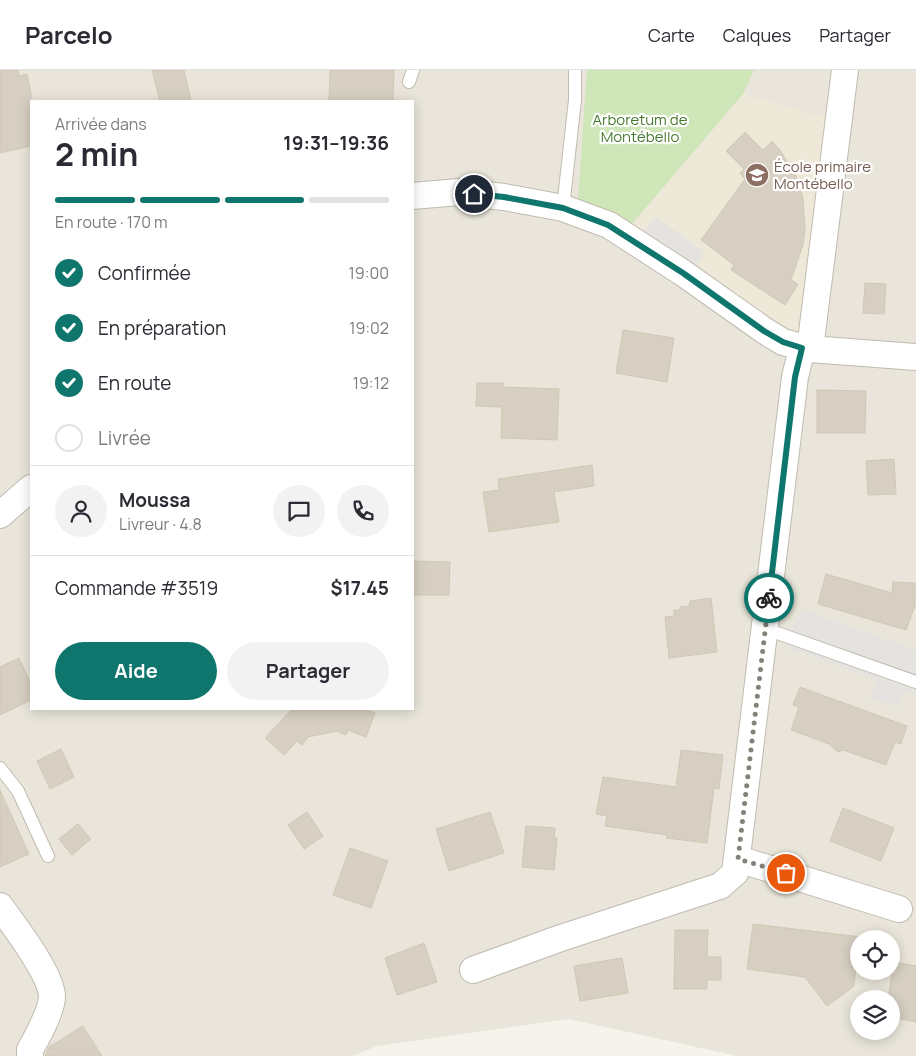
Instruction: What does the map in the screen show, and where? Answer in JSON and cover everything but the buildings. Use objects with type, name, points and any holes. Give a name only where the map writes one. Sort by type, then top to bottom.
[{"type":"street","points":[[473,970],[558,939],[720,886],[735,873],[795,377],[806,348],[845,70]]},
{"type":"street","points":[[414,196],[459,192],[504,197],[563,208],[608,225],[683,273],[764,331],[783,342],[806,348],[916,357]]},
{"type":"street","points":[[0,514],[30,489]]},
{"type":"street","points":[[738,859],[899,909]]},
{"type":"street","points":[[0,906],[44,973],[52,997],[46,1017],[30,1050],[30,1056]]},
{"type":"lane","points":[[409,82],[413,70]]},
{"type":"lane","points":[[563,208],[575,100],[575,70]]},
{"type":"lane","points":[[766,629],[916,682]]},
{"type":"lane","points":[[0,768],[18,791],[48,856]]},
{"type":"shaded area","points":[[0,70],[916,70],[916,1056],[737,1056],[569,1019],[377,1046],[352,1056],[0,1056]]},
{"type":"shaded area","name":"École primaire Montébello","points":[[743,94],[848,124],[814,349],[630,226]]},
{"type":"shaded area","points":[[656,217],[704,252],[694,268],[644,231]]},
{"type":"shaded area","points":[[800,609],[916,650],[916,695],[903,690],[897,706],[871,698],[877,680],[786,647]]},
{"type":"green space","name":"Arboretum de Montébello","points":[[587,70],[754,70],[743,94],[630,226],[578,200]]},
{"type":"way so far","points":[[769,598],[738,859],[786,873]]},
{"type":"place","name":"École primaire Montébello","points":[[757,175]]},
{"type":"route","points":[[474,194],[504,197],[563,208],[608,225],[683,273],[764,331],[783,342],[802,348],[795,377],[769,598]]}]
